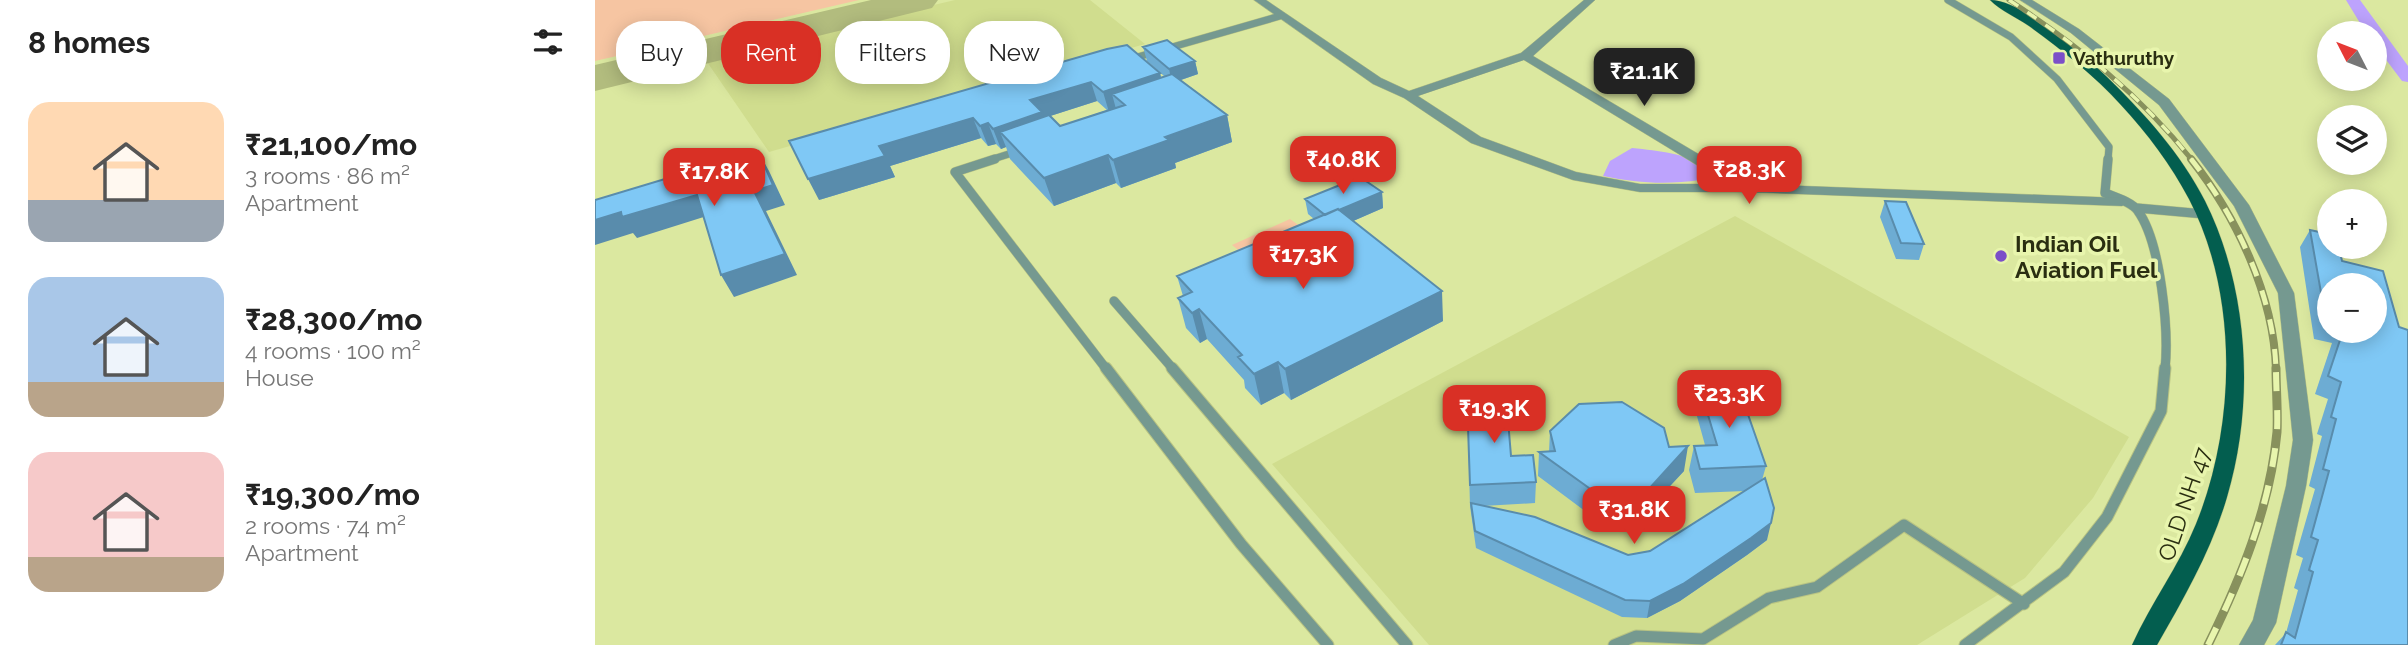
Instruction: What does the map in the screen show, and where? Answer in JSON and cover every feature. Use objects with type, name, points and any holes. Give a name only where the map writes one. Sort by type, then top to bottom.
[{"type":"main road","name":"OLD NH 47","points":[[1995,0],[2063,46],[2120,96],[2167,153],[2204,214],[2226,288],[2235,363],[2228,449],[2207,522],[2180,583],[2144,645]]},
{"type":"street","points":[[1259,0],[1377,81],[1408,95],[1476,140],[1565,174],[1640,188],[1746,188],[2122,202]]},
{"type":"street","points":[[1408,95],[1525,56],[1590,0]]},
{"type":"street","points":[[2025,0],[2075,31],[2164,103],[2241,205],[2286,293],[2303,440],[2296,486],[2264,622],[2251,645]]},
{"type":"street","points":[[1525,56],[1746,188]]},
{"type":"lane","points":[[1948,0],[2011,37],[2057,79],[2109,146],[2105,193],[2137,208],[2204,214]]},
{"type":"lane","points":[[1143,66],[1134,58],[1279,16]]},
{"type":"lane","points":[[1030,147],[955,172],[1241,544],[1328,645]]},
{"type":"lane","points":[[1965,645],[2064,572],[2107,517],[2161,411],[2168,341],[2153,240],[2137,208]]},
{"type":"lane","points":[[1114,301],[1286,499],[1407,645]]},
{"type":"lane","points":[[1614,645],[1636,636],[1703,639],[1769,598],[1817,587],[1904,525],[2024,604]]},
{"type":"shaded area","points":[[595,0],[859,0],[768,21],[721,21],[721,32],[707,35],[707,21],[616,21],[616,56],[595,61]]},
{"type":"shaded area","points":[[955,0],[1090,0],[1145,44],[1064,67],[1064,21],[964,21],[964,84],[1006,84],[769,152],[722,84],[821,84],[821,32],[835,28],[835,84],[950,84],[950,21],[866,21]]},
{"type":"shaded area","points":[[721,55],[721,82],[707,62],[707,59]]},
{"type":"shaded area","points":[[1632,148],[1681,156],[1709,167],[1700,180],[1687,182],[1651,182],[1603,176],[1610,161]]},
{"type":"shaded area","points":[[1735,216],[2129,437],[2093,498],[2025,578],[1917,645],[1429,645],[1272,464]]},
{"type":"shaded area","points":[[1290,219],[1308,232],[1249,259],[1232,245]]},
{"type":"building","points":[[1167,40],[1195,61],[1169,69],[1143,47]]},
{"type":"building","points":[[1127,45],[1160,73],[1103,92],[1091,82],[1030,100],[1042,112],[993,129],[988,123],[980,126],[973,118],[879,146],[885,156],[808,179],[789,141],[986,84],[1064,84],[1064,61]]},
{"type":"building","points":[[1172,74],[1227,115],[1165,137],[1169,140],[1113,160],[1108,155],[1044,178],[1000,132],[1049,115],[1060,126],[1125,105],[1112,94]]},
{"type":"building","points":[[758,151],[773,185],[754,191],[785,254],[721,275],[697,195],[622,217],[621,212],[595,220],[595,200]]},
{"type":"building","points":[[1360,177],[1382,192],[1325,215],[1305,199]]},
{"type":"building","points":[[1885,201],[1906,202],[1924,244],[1901,243]]},
{"type":"building","points":[[1338,209],[1442,291],[1285,369],[1278,362],[1254,374],[1238,357],[1242,355],[1199,309],[1192,313],[1178,298],[1192,292],[1177,276]]},
{"type":"building","points":[[2310,230],[2317,231],[2317,259],[2342,259],[2384,273],[2318,273]]},
{"type":"building","points":[[2387,285],[2399,327],[2408,330],[2408,645],[2281,645],[2286,632],[2295,638],[2313,572],[2309,570],[2318,540],[2311,537],[2329,471],[2323,469],[2336,419],[2331,417],[2341,382],[2328,376],[2339,343],[2387,343]]},
{"type":"building","points":[[1737,383],[1766,466],[1700,469],[1694,446],[1717,445],[1699,385]]},
{"type":"building","points":[[1506,396],[1511,456],[1533,455],[1536,482],[1470,485],[1467,398]]},
{"type":"building","points":[[1622,402],[1664,428],[1669,447],[1688,446],[1648,490],[1596,493],[1539,452],[1555,451],[1550,431],[1579,404]]},
{"type":"building","points":[[1765,478],[1774,508],[1771,523],[1683,584],[1650,601],[1625,600],[1475,531],[1471,503],[1535,517],[1628,555],[1650,551]]},
{"type":"waterway","points":[[2353,0],[2366,21]]},
{"type":"waterway","points":[[2387,50],[2408,77]]},
{"type":"taxiway","points":[[595,78],[919,0]]},
{"type":"railway","points":[[2009,0],[2060,35],[2130,93],[2192,160]]},
{"type":"railway","points":[[2191,159],[2223,205],[2250,258],[2268,313],[2276,370]]},
{"type":"railway","points":[[2208,645],[2252,542],[2268,488],[2277,432],[2276,368]]},
{"type":"place","name":"Vathuruthy","points":[[2059,58]]},
{"type":"place","name":"Indian Oil Aviation Fuel","points":[[2001,256]]}]
